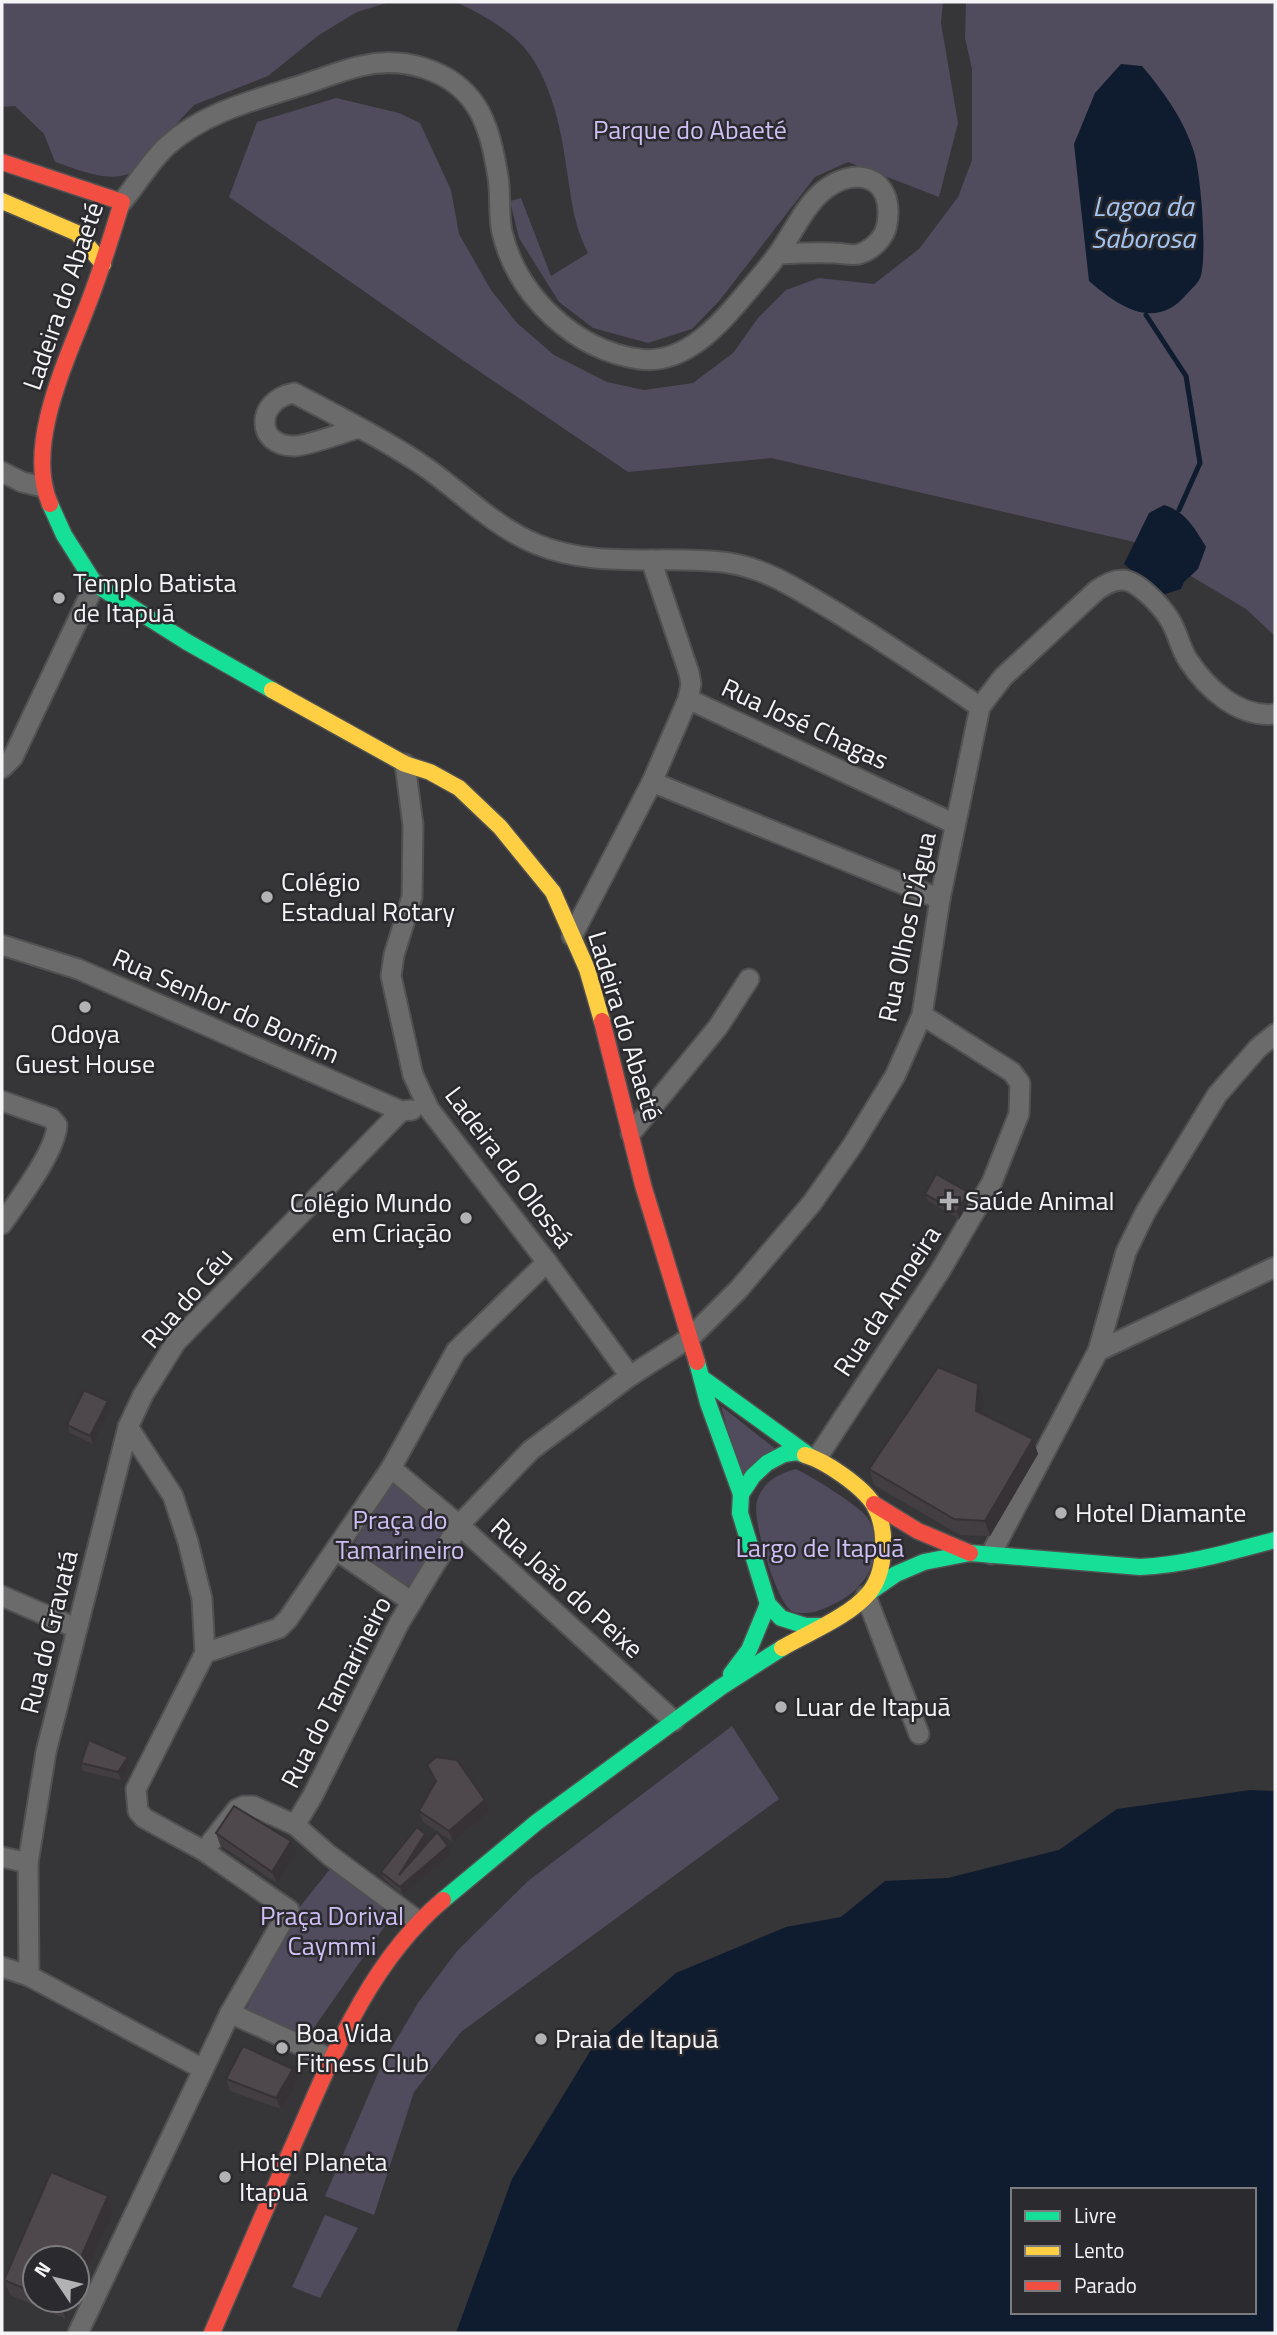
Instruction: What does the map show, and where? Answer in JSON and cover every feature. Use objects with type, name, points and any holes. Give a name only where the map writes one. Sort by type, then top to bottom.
[{"type":"main road","points":[[2,162],[122,202]]},
{"type":"main road","points":[[2,201],[62,226],[87,243],[103,264]]},
{"type":"main road","name":"Ladeira do Abaeté","points":[[122,202],[103,264],[53,401],[44,439],[43,487],[64,535],[95,584],[187,642],[405,764],[430,772],[459,788],[500,827],[553,892],[587,969],[607,1037],[643,1185],[691,1337],[708,1404],[741,1494]]},
{"type":"main road","points":[[702,1378],[849,1480],[874,1504],[918,1531],[970,1553]]},
{"type":"main road","points":[[812,1456],[797,1452],[784,1454],[767,1463],[753,1476],[741,1494],[740,1513],[768,1604],[781,1618],[794,1623],[820,1626]]},
{"type":"main road","points":[[868,1594],[881,1567],[883,1546],[880,1520],[874,1504]]},
{"type":"main road","points":[[212,2333],[331,2059],[372,1985],[418,1922],[537,1822],[721,1686],[847,1611],[896,1574],[924,1562],[970,1553],[1140,1567],[1166,1566],[1275,1540]]},
{"type":"main road","points":[[721,1686],[749,1650],[768,1604]]},
{"type":"street","name":"Ladeira do Abaeté","points":[[122,202],[167,146],[219,112],[361,66],[390,62],[425,67],[452,82],[475,104],[488,130],[499,178],[502,231],[515,265],[546,309],[587,343],[612,354],[644,360],[673,355],[700,341],[724,318],[779,254],[820,193],[841,178],[864,177],[883,188],[890,208],[886,230],[876,245],[858,254],[779,254]]},
{"type":"street","points":[[359,428],[426,468],[507,529],[536,544],[570,555],[595,559],[730,564],[765,573],[792,586],[902,653],[980,707],[1003,677],[1097,590],[1109,583],[1124,580],[1138,586],[1153,599],[1171,621],[1188,660],[1221,697],[1244,711],[1275,714]]},
{"type":"street","points":[[2,472],[22,482],[43,487]]},
{"type":"street","name":"Rua José Chagas","points":[[651,560],[689,673],[691,684],[688,699],[955,824]]},
{"type":"street","points":[[2,768],[13,757],[95,584]]},
{"type":"street","points":[[572,936],[652,782],[688,699]]},
{"type":"street","name":"Rua Olhos D'Água","points":[[691,1337],[738,1289],[812,1203],[852,1146],[895,1076],[922,1015],[940,899],[980,707]]},
{"type":"street","name":"Ladeira do Olossá","points":[[405,764],[413,825],[412,897],[394,955],[391,976],[413,1075],[429,1109],[547,1262],[630,1376]]},
{"type":"street","points":[[652,782],[940,899]]},
{"type":"street","name":"Rua Senhor do Bonfim","points":[[2,945],[78,969],[401,1111],[429,1109]]},
{"type":"street","points":[[631,1133],[718,1027],[749,979]]},
{"type":"street","name":"Rua da Amoeira","points":[[812,1456],[953,1249],[992,1182],[1019,1114],[1020,1083],[1012,1072],[922,1015]]},
{"type":"street","points":[[991,1554],[1098,1351],[1126,1252],[1146,1211],[1217,1095],[1258,1048],[1275,1034]]},
{"type":"street","points":[[2,1101],[51,1118],[57,1125],[57,1136],[2,1224]]},
{"type":"street","name":"Rua do Céu","points":[[128,1427],[143,1395],[176,1342],[401,1111]]},
{"type":"street","points":[[205,1653],[279,1628],[288,1619],[391,1468],[456,1351],[547,1262]]},
{"type":"street","points":[[1098,1351],[1275,1267]]},
{"type":"street","name":"Rua do Tamarineiro","points":[[204,1851],[237,1809],[244,1806],[253,1807],[295,1825],[312,1797],[399,1623],[458,1525],[531,1450],[630,1376],[691,1337]]},
{"type":"street","points":[[78,2333],[230,2013],[289,1910],[204,1851],[144,1818],[138,1811],[136,1790],[205,1653],[202,1598],[173,1496],[128,1427]]},
{"type":"street","name":"Rua do Gravatá","points":[[29,1976],[28,1863],[46,1752],[128,1427]]},
{"type":"street","name":"Rua João do Peixe","points":[[391,1468],[458,1525],[674,1721]]},
{"type":"street","points":[[336,1550],[412,1602]]},
{"type":"street","points":[[868,1594],[919,1734]]},
{"type":"street","points":[[2,1596],[76,1628]]},
{"type":"street","points":[[295,1825],[329,1855],[418,1922]]},
{"type":"street","points":[[2,1857],[28,1863]]},
{"type":"street","points":[[2,1967],[29,1976],[204,2068]]},
{"type":"street","points":[[230,2013],[331,2059]]},
{"type":"green space","points":[[2,2],[390,2],[357,12],[319,35],[268,76],[194,105],[131,173],[112,177],[55,162],[44,134],[15,106],[2,107]]},
{"type":"green space","name":"Parque do Abaeté","points":[[456,2],[943,2],[941,23],[958,123],[939,197],[848,162],[815,177],[720,300],[692,329],[648,343],[593,328],[559,302],[519,238],[510,201],[521,198],[551,276],[588,253],[576,221],[561,133],[552,99],[538,68],[519,42],[489,19]]},
{"type":"green space","points":[[966,2],[1275,2],[1275,636],[1246,609],[1134,542],[771,458],[628,472],[229,197],[257,122],[336,98],[399,113],[420,123],[451,190],[459,234],[491,290],[517,323],[554,355],[607,382],[644,390],[693,383],[733,353],[758,318],[786,290],[819,278],[874,284],[919,249],[958,197],[972,160],[972,69],[965,38]]},
{"type":"green space","name":"Largo de Itapuã","points":[[721,1406],[778,1451],[741,1479]]},
{"type":"green space","name":"Largo de Itapuã","points":[[796,1469],[834,1491],[862,1512],[873,1528],[876,1540],[873,1563],[853,1592],[819,1611],[805,1613],[792,1611],[779,1593],[761,1541],[756,1510],[757,1501],[767,1484],[777,1476]]},
{"type":"green space","name":"Praça do Tamarineiro","points":[[393,1478],[449,1527],[407,1588],[349,1552]]},
{"type":"green space","points":[[732,1726],[779,1799],[461,2032],[414,2092],[374,2215],[325,2196],[382,2064],[418,2003],[457,1951],[528,1881]]},
{"type":"green space","name":"Praça Dorival Caymmi","points":[[330,1869],[394,1913],[309,2035],[300,2042],[243,2015],[295,1913]]},
{"type":"green space","points":[[325,2215],[358,2228],[320,2298],[292,2287]]},
{"type":"water","name":"Lagoa da Saborosa","points":[[1121,64],[1142,66],[1158,86],[1185,129],[1197,163],[1203,232],[1201,275],[1185,296],[1161,312],[1136,311],[1124,306],[1089,281],[1074,144],[1095,93]]},
{"type":"water","points":[[1164,505],[1184,516],[1206,547],[1198,569],[1184,582],[1181,589],[1162,595],[1124,564],[1149,513]]},
{"type":"water","points":[[1250,1790],[1275,1791],[1275,2333],[456,2333],[512,2179],[594,2045],[676,1973],[786,1927],[841,1917],[885,1881],[948,1878],[1059,1850],[1117,1809]]},
{"type":"building","name":"Saúde Animal","points":[[936,1174],[968,1192],[957,1212],[925,1194]]},
{"type":"building","points":[[938,1367],[978,1384],[976,1411],[1033,1439],[985,1521],[954,1519],[869,1469]]},
{"type":"building","points":[[84,1390],[108,1401],[90,1436],[67,1425]]},
{"type":"building","points":[[89,1740],[128,1757],[118,1772],[81,1763]]},
{"type":"building","points":[[436,1757],[457,1760],[485,1800],[449,1831],[419,1811],[436,1781],[427,1765]]},
{"type":"building","points":[[234,1806],[291,1841],[272,1872],[216,1833]]},
{"type":"building","points":[[417,1827],[425,1834],[399,1875],[437,1832],[448,1846],[400,1887],[381,1872]]},
{"type":"building","points":[[243,2046],[293,2069],[276,2098],[226,2079]]},
{"type":"building","points":[[51,2172],[108,2196],[87,2244],[21,2244],[21,2287],[4,2280]]},
{"type":"waterway","points":[[1146,315],[1186,376],[1200,463],[1179,510]]},
{"type":"traffic: fast","points":[[50,504],[64,535],[95,584],[187,642],[272,690]]},
{"type":"traffic: fast","points":[[697,1362],[708,1403],[741,1494]]},
{"type":"traffic: fast","points":[[702,1378],[807,1454]]},
{"type":"traffic: fast","points":[[805,1455],[797,1452],[784,1454],[767,1463],[753,1476],[741,1494],[740,1513],[768,1604],[781,1618],[806,1626],[820,1626]]},
{"type":"traffic: fast","points":[[870,1592],[896,1574],[924,1562],[970,1553],[1140,1567],[1191,1561],[1275,1540]]},
{"type":"traffic: fast","points":[[731,1674],[749,1650],[768,1604]]},
{"type":"traffic: fast","points":[[443,1900],[537,1822],[721,1687],[782,1648]]},
{"type":"traffic: slow","points":[[2,201],[77,233],[103,264]]},
{"type":"traffic: slow","points":[[272,690],[405,764],[430,772],[459,788],[500,827],[553,892],[587,969],[602,1021]]},
{"type":"traffic: slow","points":[[782,1648],[840,1617],[861,1601],[875,1584],[882,1562],[882,1526],[869,1498],[843,1476],[805,1455]]},
{"type":"traffic: jam","points":[[2,162],[122,202],[107,251],[52,400],[42,455],[43,480],[50,504]]},
{"type":"traffic: jam","points":[[602,1021],[643,1185],[697,1362]]},
{"type":"traffic: jam","points":[[874,1504],[918,1531],[970,1553]]},
{"type":"traffic: jam","points":[[212,2333],[321,2081],[354,2015],[393,1953],[443,1900]]},
{"type":"place","name":"Templo Batista de Itapuã","points":[[59,598]]},
{"type":"place","name":"Colégio Estadual Rotary","points":[[267,897]]},
{"type":"place","name":"Odoya Guest House","points":[[85,1007]]},
{"type":"place","name":"Saúde Animal","points":[[949,1201]]},
{"type":"place","name":"Colégio Mundo em Criação","points":[[466,1218]]},
{"type":"place","name":"Hotel Diamante","points":[[1061,1513]]},
{"type":"place","name":"Luar de Itapuã","points":[[781,1707]]},
{"type":"place","name":"Praia de Itapuã","points":[[541,2039]]},
{"type":"place","name":"Boa Vida Fitness Club","points":[[282,2048]]},
{"type":"place","name":"Hotel Planeta Itapuã","points":[[225,2177]]}]
